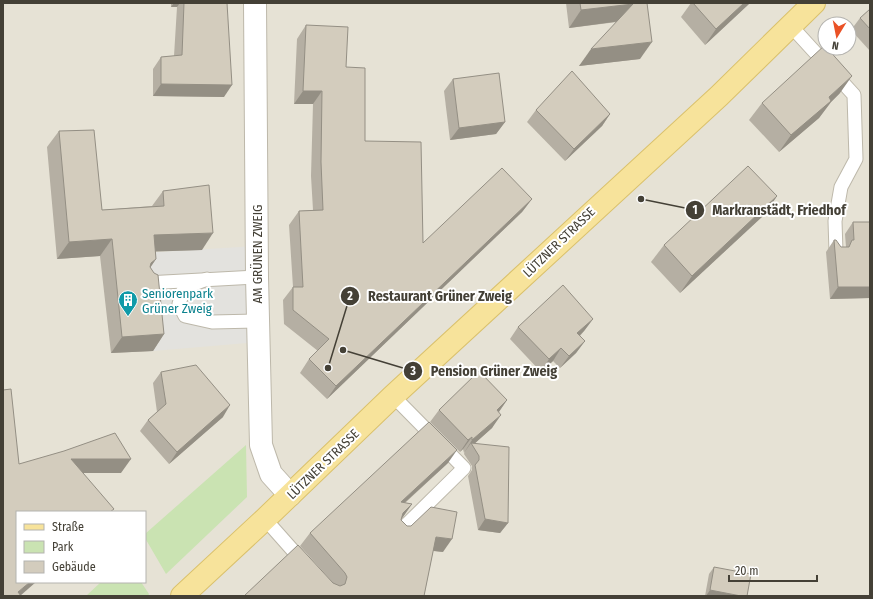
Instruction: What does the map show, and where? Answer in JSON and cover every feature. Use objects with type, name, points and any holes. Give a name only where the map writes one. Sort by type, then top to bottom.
[{"type":"main road","name":"LÜTZNER STRASSE","points":[[182,596],[265,519],[393,396],[719,96],[814,3]]},
{"type":"street","name":"AM GRÜNEN ZWEIG","points":[[255,3],[257,277],[261,445],[270,474],[290,495]]},
{"type":"lane","points":[[791,26],[854,95],[856,159],[841,187],[835,221],[836,252]]},
{"type":"lane","points":[[146,283],[257,277]]},
{"type":"lane","points":[[207,279],[184,288],[179,304],[185,316],[212,322],[258,321]]},
{"type":"lane","points":[[393,396],[464,468],[400,531]]},
{"type":"lane","points":[[265,519],[315,574]]},
{"type":"shaded area","points":[[3,3],[870,3],[870,596],[3,596]]},
{"type":"shaded area","points":[[257,246],[258,342],[153,351],[143,253]]},
{"type":"green space","points":[[246,445],[247,497],[166,574],[146,540],[146,533]]},
{"type":"green space","points":[[100,583],[142,583],[149,594],[148,596],[86,596]]},
{"type":"building","points":[[184,3],[227,3],[232,85],[161,84],[161,57],[182,55]]},
{"type":"building","points":[[580,3],[647,3],[652,42],[591,49],[633,4],[581,10]]},
{"type":"building","points":[[693,3],[744,3],[716,29]]},
{"type":"building","points":[[870,9],[870,29],[860,18]]},
{"type":"building","points":[[306,25],[348,27],[346,67],[365,68],[365,141],[421,142],[423,243],[502,168],[532,199],[336,386],[309,359],[329,339],[293,310],[293,287],[303,287],[299,211],[323,210],[321,162],[322,91],[303,91]]},
{"type":"building","points":[[817,52],[817,56],[834,56],[852,76],[829,97],[831,101],[791,135],[762,103]]},
{"type":"building","points":[[572,71],[610,114],[574,149],[536,110]]},
{"type":"building","points":[[499,73],[505,122],[459,128],[453,79]]},
{"type":"building","points":[[94,130],[102,210],[164,206],[163,191],[209,185],[213,233],[154,235],[156,259],[151,263],[150,267],[154,273],[158,275],[164,334],[122,337],[112,239],[69,242],[59,131]]},
{"type":"building","points":[[748,166],[777,196],[692,276],[664,245]]},
{"type":"building","points":[[853,222],[870,222],[870,287],[838,287],[834,240],[836,240],[841,247],[849,247],[852,240],[854,240]]},
{"type":"building","points":[[563,285],[593,319],[577,333],[585,341],[569,356],[561,348],[549,359],[518,327]]},
{"type":"building","points":[[196,365],[230,405],[177,452],[148,420],[166,404],[161,372]]},
{"type":"building","points":[[479,371],[507,400],[497,410],[501,415],[472,440],[472,437],[468,440],[439,410]]},
{"type":"building","points":[[11,389],[19,464],[64,451],[115,433],[131,459],[71,459],[114,509],[111,511],[16,511],[16,583],[29,583],[18,592],[21,596],[3,596],[3,390]]},
{"type":"building","points":[[429,422],[457,450],[401,502],[412,504],[403,513],[401,520],[407,526],[411,526],[431,507],[457,512],[452,539],[436,537],[424,596],[244,596],[298,545],[333,583],[340,586],[345,584],[347,577],[345,573],[310,533]]},
{"type":"building","points":[[471,443],[509,447],[508,523],[485,519],[475,465],[479,460],[479,456]]},
{"type":"building","points":[[714,567],[751,574],[747,596],[710,590]]},
{"type":"place","name":"Markranstädt, Friedhof","points":[[641,199]]},
{"type":"place","name":"Seniorenpark Grüner Zweig","points":[[128,317]]},
{"type":"place","name":"Pension Grüner Zweig","points":[[343,350]]},
{"type":"place","name":"Restaurant Grüner Zweig","points":[[328,368]]}]
